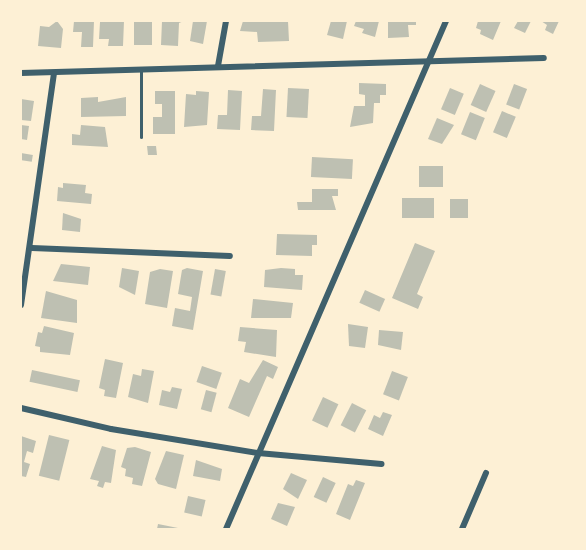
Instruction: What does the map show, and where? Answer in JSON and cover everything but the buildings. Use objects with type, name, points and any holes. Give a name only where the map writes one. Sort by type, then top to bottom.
[{"type":"street","points":[[218,66],[226,21]]},
{"type":"street","points":[[226,529],[446,21]]},
{"type":"street","points":[[21,73],[54,74],[218,66],[544,58]]},
{"type":"street","points":[[21,305],[32,248],[54,74]]},
{"type":"street","points":[[32,248],[230,256]]},
{"type":"street","points":[[21,408],[111,429],[258,453],[382,464]]},
{"type":"street","points":[[462,529],[486,473]]},
{"type":"lane","points":[[141,69],[141,137]]}]
